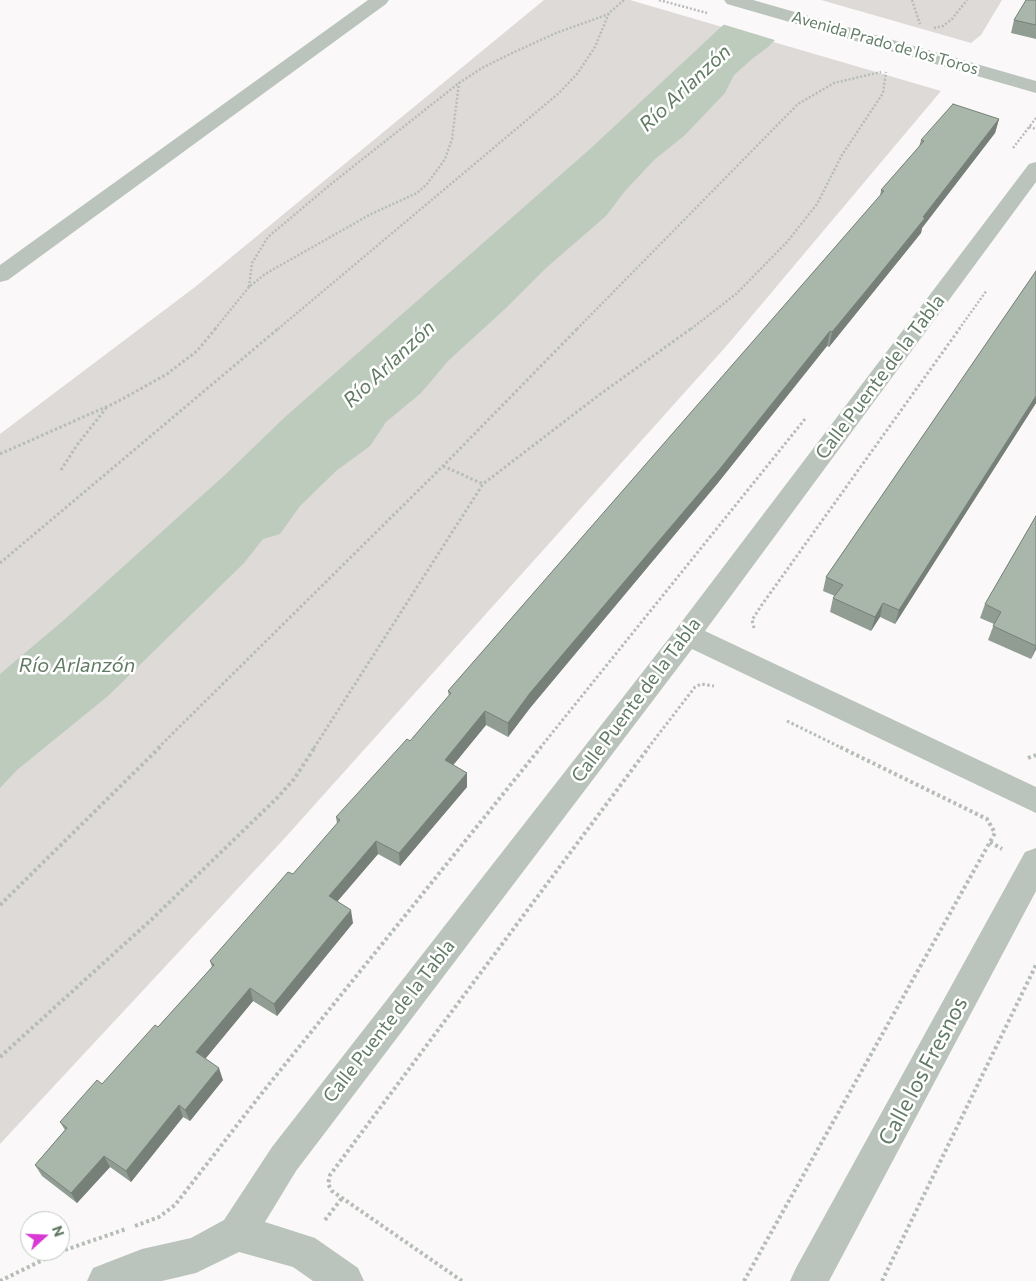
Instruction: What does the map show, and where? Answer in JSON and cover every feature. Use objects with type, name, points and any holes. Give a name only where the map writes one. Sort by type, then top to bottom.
[{"type":"street","points":[[4,268],[380,0]]},
{"type":"street","name":"Avenida Prado de los Toros","points":[[733,0],[1036,87]]},
{"type":"street","name":"Calle Puente de la Tabla","points":[[237,1233],[284,1159],[687,635],[1036,168]]},
{"type":"street","points":[[687,635],[1036,801]]},
{"type":"street","name":"Calle los Fresnos","points":[[809,1281],[1036,861]]},
{"type":"street","points":[[106,1281],[142,1267],[196,1255],[237,1233],[302,1251],[345,1281]]},
{"type":"path","points":[[249,287],[252,263],[268,237],[331,184],[459,83],[482,68],[510,54],[556,33],[609,13],[624,0]]},
{"type":"path","points":[[659,0],[675,3]]},
{"type":"path","points":[[912,0],[914,10],[922,26]]},
{"type":"path","points":[[934,28],[943,26],[952,19],[967,0]]},
{"type":"path","points":[[0,563],[559,93],[577,74],[595,47],[609,13]]},
{"type":"path","points":[[0,905],[443,466],[798,104],[834,83],[886,72],[883,93],[842,155],[817,204],[787,242],[759,272],[708,318],[599,395],[483,484],[294,779],[278,797],[152,919],[0,1057]]},
{"type":"path","points":[[0,454],[110,405],[167,374],[196,351],[249,287],[265,274],[371,214],[417,193],[427,184],[445,159],[452,139],[459,83]]},
{"type":"path","points":[[1008,156],[1036,118]]},
{"type":"path","points":[[1029,128],[1036,129]]},
{"type":"path","points":[[759,633],[753,628],[752,620],[761,606],[990,285]]},
{"type":"path","points":[[61,470],[77,445],[110,405]]},
{"type":"path","points":[[0,1281],[59,1252],[159,1217],[175,1205],[280,1070],[806,418]]},
{"type":"path","points":[[443,466],[483,484]]},
{"type":"path","points":[[462,1281],[332,1191],[328,1184],[330,1175],[685,699],[695,687],[701,684],[722,689]]},
{"type":"path","points":[[744,1281],[995,833],[992,825],[986,819],[783,719]]},
{"type":"path","points":[[1021,757],[1027,758],[1036,755]]},
{"type":"path","points":[[882,1281],[1036,965]]},
{"type":"shaded area","points":[[544,0],[630,0],[941,91],[729,343],[283,840],[0,1144],[0,434],[195,287]]},
{"type":"shaded area","points":[[821,0],[1002,0],[981,35],[971,43]]},
{"type":"water","name":"Río Arlanzón","points":[[750,0],[815,0],[768,47],[734,75],[725,93],[684,136],[655,159],[625,191],[606,216],[546,268],[505,309],[449,360],[421,393],[386,422],[370,446],[336,471],[300,506],[280,534],[263,539],[244,563],[108,696],[17,770],[0,788],[0,674],[64,620],[227,473],[285,417],[590,149]]},
{"type":"pier","points":[[746,0],[817,0],[778,41],[722,24]]},
{"type":"building","points":[[1026,0],[1036,0],[1036,25],[1014,20]]},
{"type":"building","points":[[953,104],[999,119],[923,217],[925,218],[870,286],[832,332],[830,331],[719,470],[530,693],[508,723],[485,711],[445,760],[467,773],[399,853],[376,841],[329,896],[351,910],[274,1004],[250,988],[196,1052],[219,1068],[185,1110],[179,1105],[126,1171],[104,1156],[71,1193],[35,1165],[67,1128],[60,1122],[97,1080],[102,1084],[155,1025],[158,1027],[214,965],[210,961],[288,872],[293,874],[340,820],[336,817],[407,739],[410,741],[451,693],[448,691],[884,191],[881,190],[924,141],[921,140]]},
{"type":"building","points":[[1036,271],[1036,396],[899,610],[883,603],[875,617],[833,598],[843,585],[826,577]]},
{"type":"building","points":[[1036,516],[1036,646],[993,626],[1001,612],[985,604]]}]
